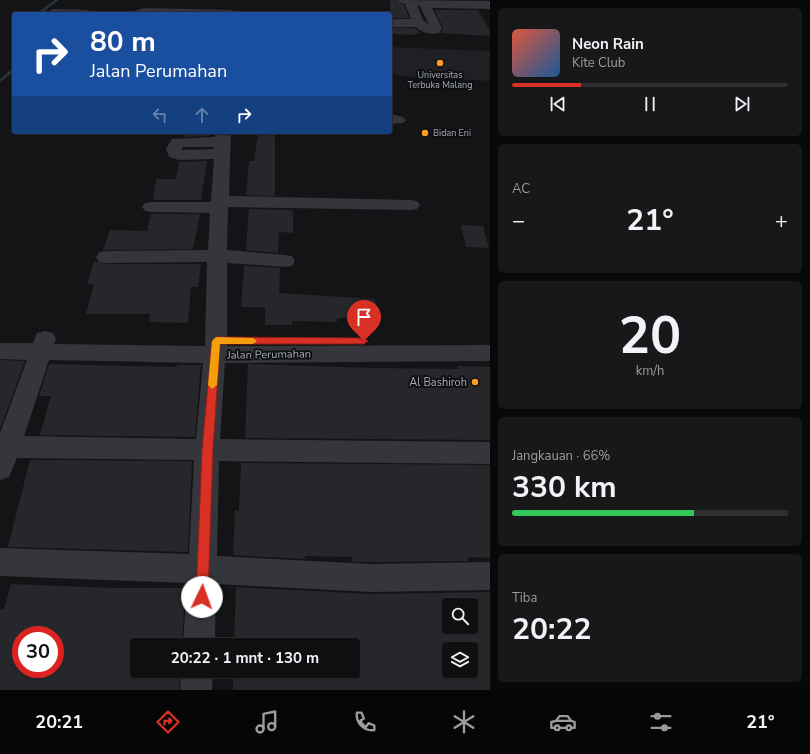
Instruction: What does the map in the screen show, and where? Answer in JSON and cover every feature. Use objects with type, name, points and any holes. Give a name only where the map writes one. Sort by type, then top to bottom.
[{"type":"street","points":[[136,12],[139,0]]},
{"type":"street","points":[[232,12],[233,0]]},
{"type":"street","points":[[407,0],[421,27],[427,30],[435,30],[436,28],[423,1]]},
{"type":"street","points":[[407,0],[486,8]]},
{"type":"street","points":[[392,23],[419,23]]},
{"type":"street","points":[[199,638],[207,450],[215,348],[222,143]]},
{"type":"street","points":[[151,207],[219,204],[411,205]]},
{"type":"street","points":[[106,257],[217,256],[285,261]]},
{"type":"street","name":"Jalan Perumahan","points":[[0,337],[43,345]]},
{"type":"street","name":"Jalan Perumahan","points":[[0,351],[43,345],[215,348],[317,347],[490,340]]},
{"type":"street","points":[[43,345],[2,454],[207,450],[490,453]]},
{"type":"street","name":"Jalan Perumahan","points":[[317,347],[490,354]]},
{"type":"street","points":[[0,562],[203,569],[371,578],[490,576]]},
{"type":"street","points":[[196,690],[197,678]]},
{"type":"shaded area","name":"Universitas Terbuka Malang","points":[[392,47],[490,51],[490,81],[392,75]]},
{"type":"building","points":[[390,0],[396,0],[404,5],[409,18],[392,18],[392,12],[390,12]]},
{"type":"building","points":[[434,10],[478,10],[490,31],[490,36],[441,33],[443,27]]},
{"type":"building","points":[[392,28],[415,28],[421,33],[416,33],[417,35],[392,34]]},
{"type":"building","points":[[185,134],[210,134],[210,136],[185,137]]},
{"type":"building","points":[[258,134],[275,134],[275,196],[246,195],[249,161],[254,161]]},
{"type":"building","points":[[207,161],[201,200],[154,200],[155,197],[153,197],[156,179],[176,179],[179,162]]},
{"type":"building","points":[[249,209],[293,210],[293,233],[279,232],[278,253],[246,250]]},
{"type":"building","points":[[151,214],[200,214],[193,249],[103,250],[110,230],[147,231]]},
{"type":"building","points":[[461,225],[483,226],[489,248],[466,247]]},
{"type":"building","points":[[94,261],[106,264],[201,264],[198,287],[191,287],[188,323],[149,322],[150,314],[86,314],[94,284],[87,284]]},
{"type":"building","points":[[244,266],[280,268],[279,293],[375,299],[378,319],[337,318],[337,322],[292,321],[292,325],[265,325],[265,307],[241,307]]},
{"type":"building","points":[[0,360],[25,361],[0,429]]},
{"type":"building","points":[[49,364],[177,367],[177,365],[201,365],[195,437],[40,435],[51,396],[39,396]]},
{"type":"building","points":[[248,364],[373,368],[458,369],[457,366],[490,367],[490,440],[245,438]]},
{"type":"building","points":[[30,460],[192,461],[188,552],[8,547]]},
{"type":"building","points":[[241,463],[490,465],[490,558],[468,557],[468,561],[352,562],[352,557],[305,556],[305,559],[233,555],[235,510],[239,511]]},
{"type":"building","points":[[11,584],[112,588],[185,588],[182,638],[130,638],[130,678],[180,678],[179,690],[0,690],[0,609],[4,609]]},
{"type":"building","points":[[236,587],[371,594],[490,592],[490,690],[233,690],[233,678],[360,678],[360,638],[234,638]]},
{"type":"waterway","points":[[41,12],[57,0]]},
{"type":"waterway","points":[[0,81],[12,72]]},
{"type":"slow traffic","points":[[212,385],[216,341],[253,341]]},
{"type":"place","name":"Universitas Terbuka Malang","points":[[440,63]]},
{"type":"place","name":"Bidan Eni","points":[[425,133]]},
{"type":"place","name":"Al Bashiroh","points":[[475,382]]},
{"type":"route","points":[[202,597],[207,450],[216,341],[364,341]]}]
